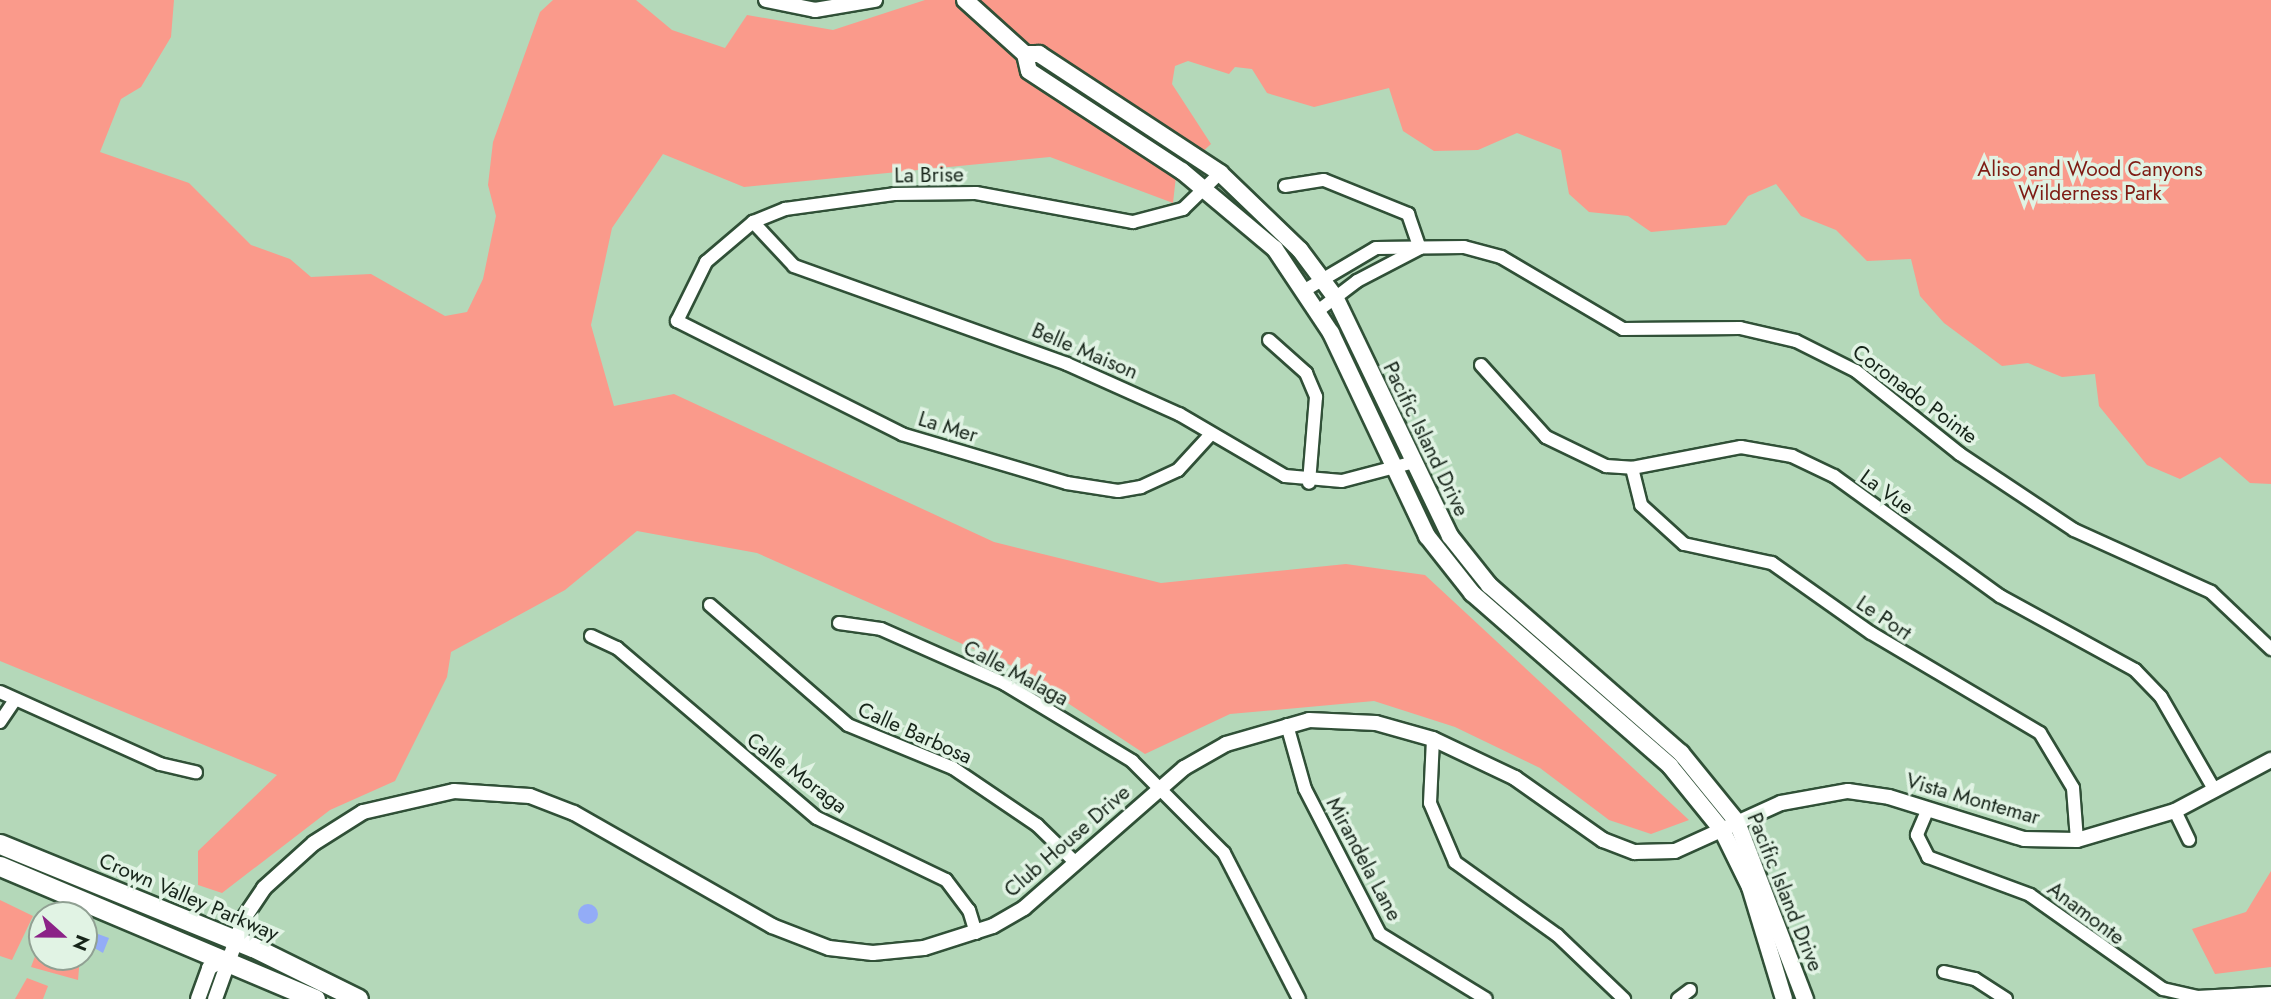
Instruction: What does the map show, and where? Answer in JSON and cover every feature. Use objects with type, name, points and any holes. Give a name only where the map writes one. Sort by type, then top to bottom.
[{"type":"main road","name":"Pacific Island Drive","points":[[965,0],[1025,54],[1030,71],[1206,189],[1275,249],[1319,310],[1427,536],[1472,593],[1670,766],[1721,830],[1750,887],[1784,999]]},
{"type":"main road","name":"Pacific Island Drive","points":[[1025,54],[1039,54],[1220,173],[1266,214],[1322,280],[1335,297],[1410,463],[1450,536],[1489,585],[1648,722],[1707,780],[1737,822],[1805,999]]},
{"type":"main road","name":"Crown Valley Parkway","points":[[0,844],[231,948],[315,999]]},
{"type":"main road","name":"Crown Valley Parkway","points":[[0,866],[231,948],[358,999]]},
{"type":"street","points":[[766,0],[815,10],[876,0]]},
{"type":"street","name":"La Brise","points":[[677,321],[706,261],[753,222],[816,202],[948,193],[1011,196],[1133,222],[1183,209],[1220,173]]},
{"type":"street","points":[[1285,186],[1324,180],[1408,214],[1420,248]]},
{"type":"street","name":"Belle Maison","points":[[753,222],[794,266],[1001,337],[1211,433],[1262,466],[1309,482],[1394,470],[1410,463]]},
{"type":"street","name":"Coronado Pointe","points":[[1305,290],[1376,248],[1464,247],[1501,257],[1623,329],[1759,330],[1828,354],[2074,530],[2221,598],[2271,649]]},
{"type":"street","name":"Coronado Pointe","points":[[1319,310],[1335,297],[1420,248]]},
{"type":"street","name":"La Mer","points":[[677,321],[902,433],[1067,484],[1118,491],[1160,481],[1211,433]]},
{"type":"street","points":[[1269,340],[1306,373],[1316,397],[1309,482]]},
{"type":"street","name":"La Vue","points":[[1481,365],[1554,442],[1606,466],[1632,468],[1741,447],[1792,456],[1823,471],[2000,596],[2135,670],[2161,697],[2215,791]]},
{"type":"street","name":"Le Port","points":[[1632,468],[1642,505],[1684,544],[1772,563],[1871,633],[2040,733],[2073,788],[2077,840]]},
{"type":"street","name":"Calle Barbosa","points":[[710,605],[848,725],[962,774],[1037,825],[1076,863]]},
{"type":"street","name":"Calle Malaga","points":[[839,623],[881,629],[1005,684],[1132,761],[1224,853],[1299,999]]},
{"type":"street","name":"Calle Moraga","points":[[591,636],[617,648],[817,818],[946,880],[969,910],[976,933]]},
{"type":"street","points":[[0,692],[160,764],[196,772]]},
{"type":"street","points":[[0,722],[15,700]]},
{"type":"street","name":"Club House Drive","points":[[215,999],[231,948],[264,888],[339,825],[385,805],[454,791],[530,796],[575,813],[772,926],[829,948],[898,951],[976,933],[1024,908],[1161,788],[1226,744],[1287,725],[1376,723],[1433,739],[1515,778],[1622,849],[1675,851],[1737,822]]},
{"type":"street","name":"Mirandela Lane","points":[[1287,725],[1306,789],[1380,934],[1486,999]]},
{"type":"street","points":[[1433,739],[1430,803],[1455,862],[1557,935],[1624,999]]},
{"type":"street","name":"Vista Montemar","points":[[1737,822],[1781,803],[1848,791],[2024,839],[2077,840],[2175,811],[2271,760]]},
{"type":"street","name":"Anamonte","points":[[1927,811],[1917,835],[1928,857],[2030,895],[2163,989],[2197,998],[2271,995]]},
{"type":"street","points":[[2175,811],[2189,840]]},
{"type":"street","name":"Club House Drive","points":[[198,999],[209,968],[231,948]]},
{"type":"street","points":[[1944,972],[1975,979],[2006,999]]},
{"type":"street","points":[[1678,999],[1690,990]]},
{"type":"green space","name":"Aliso and Wood Canyons Wilderness Park","points":[[0,0],[174,0],[171,37],[141,87],[121,99],[100,152],[189,183],[251,245],[290,259],[311,277],[371,274],[445,316],[467,312],[483,279],[496,216],[488,185],[493,142],[540,12],[553,0],[636,0],[672,30],[725,48],[747,15],[833,30],[925,0],[2271,0],[2271,484],[2250,483],[2220,457],[2180,479],[2147,465],[2099,406],[2095,374],[2062,377],[2028,363],[2002,366],[1944,323],[1920,296],[1911,259],[1867,261],[1836,230],[1801,216],[1776,184],[1748,196],[1726,225],[1651,232],[1628,216],[1589,212],[1569,194],[1561,150],[1517,133],[1478,150],[1434,151],[1403,131],[1389,88],[1314,107],[1267,93],[1252,69],[1235,67],[1229,74],[1188,61],[1175,66],[1172,84],[1211,144],[1176,176],[1173,203],[1050,157],[744,187],[663,154],[612,228],[591,325],[614,406],[674,394],[994,542],[1161,583],[1346,564],[1425,575],[1689,820],[1651,834],[1609,820],[1540,768],[1455,727],[1374,701],[1230,714],[1145,754],[1010,665],[757,553],[637,531],[565,590],[451,652],[447,677],[395,781],[330,810],[222,893],[198,885],[198,851],[277,775],[0,661]]},
{"type":"green space","points":[[2271,871],[2271,967],[2215,974],[2192,929],[2246,912]]},
{"type":"green space","points":[[0,900],[28,914],[28,926],[12,960],[0,956]]},
{"type":"green space","points":[[45,971],[79,971],[78,980]]},
{"type":"green space","points":[[27,978],[48,986],[43,999],[15,999]]},
{"type":"water","points":[[588,904],[595,907],[598,914],[595,921],[588,924],[581,921],[578,914],[581,907]]},
{"type":"water","points":[[98,934],[109,938],[103,953],[98,950]]}]
